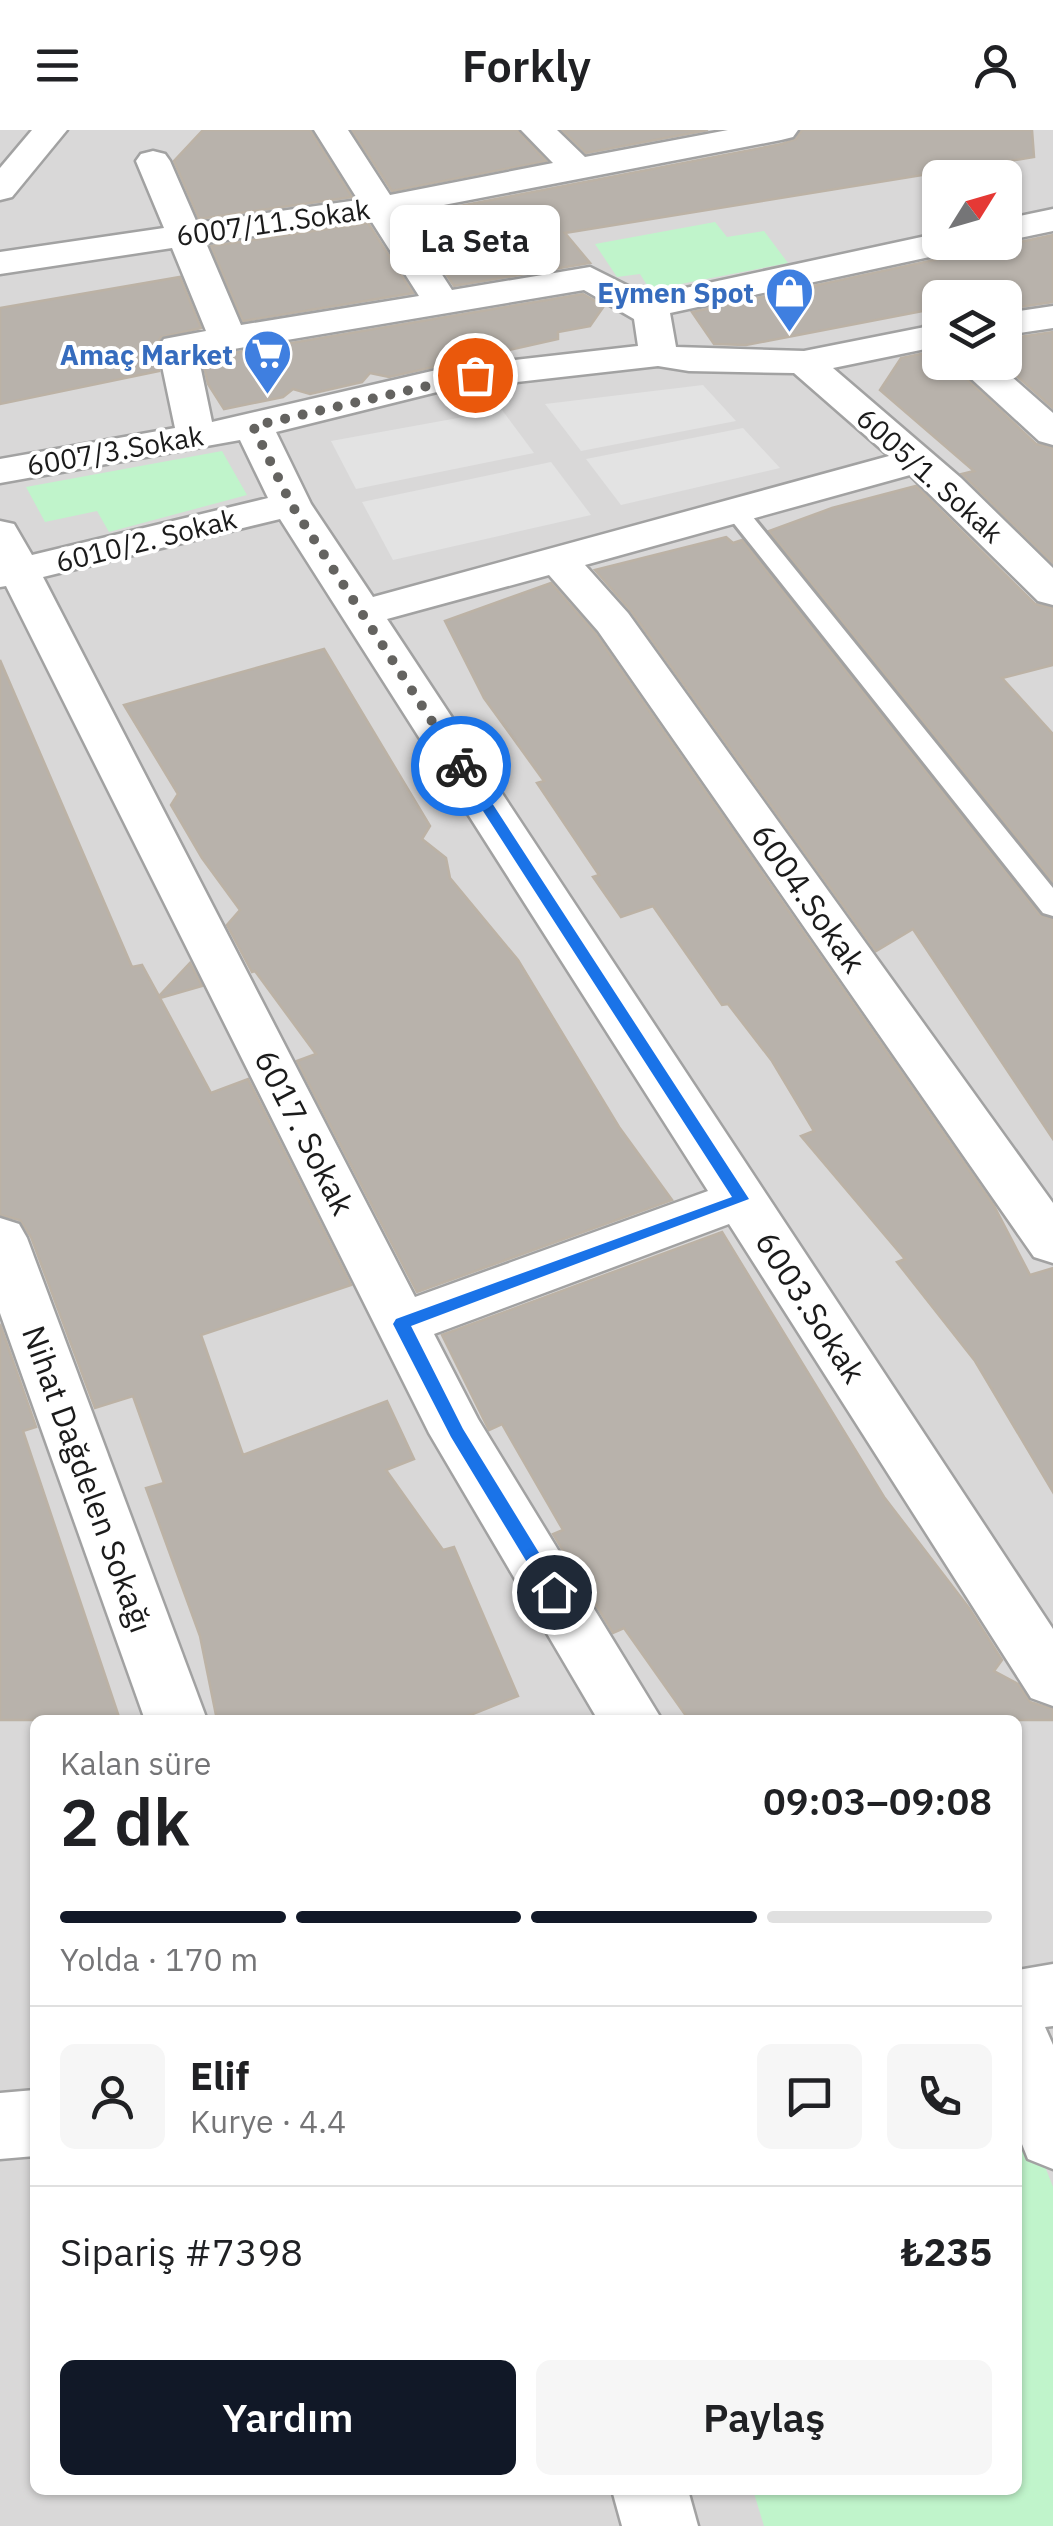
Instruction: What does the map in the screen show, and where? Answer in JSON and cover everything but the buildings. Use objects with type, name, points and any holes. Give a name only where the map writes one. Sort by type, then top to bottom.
[{"type":"street","points":[[0,190],[50,130]]},
{"type":"street","points":[[331,130],[442,303]]},
{"type":"street","points":[[538,130],[580,171]]},
{"type":"street","name":"6007/11.Sokak","points":[[0,262],[380,207],[580,171],[722,135],[781,130]]},
{"type":"street","points":[[154,161],[228,339]]},
{"type":"street","points":[[1022,226],[1053,220]]},
{"type":"street","points":[[644,308],[922,248]]},
{"type":"street","points":[[196,436],[177,347],[590,278],[652,314],[658,355]]},
{"type":"street","points":[[1022,322],[1053,317]]},
{"type":"street","name":"6007/3.Sokak","points":[[0,471],[253,426],[445,380],[658,355],[690,360],[804,362],[922,339]]},
{"type":"street","name":"6005/1. Sokak","points":[[804,362],[948,486],[1053,592]]},
{"type":"street","points":[[993,380],[1053,433]]},
{"type":"street","name":"6003.Sokak","points":[[253,426],[291,504],[1053,1680]]},
{"type":"street","points":[[362,613],[916,460]]},
{"type":"street","name":"6010/2. Sokak","points":[[6,559],[291,504]]},
{"type":"street","name":"6017. Sokak","points":[[6,559],[457,1433],[628,1715]]},
{"type":"street","name":"6004.Sokak","points":[[558,560],[613,622],[1053,1243]]},
{"type":"street","points":[[401,1324],[742,1199]]},
{"type":"street","name":"Nihat Dağdelen Sokağı","points":[[0,1238],[174,1715]]},
{"type":"street","points":[[1022,2000],[1053,1995]]},
{"type":"street","points":[[1022,2053],[1053,2136]]},
{"type":"street","points":[[0,2126],[30,2123]]},
{"type":"street","points":[[651,2495],[660,2526]]},
{"type":"lane","points":[[736,511],[1053,907]]},
{"type":"shaded area","points":[[0,130],[1053,130],[1053,2526],[0,2526]]},
{"type":"shaded area","points":[[703,385],[736,421],[581,451],[545,404]]},
{"type":"shaded area","points":[[502,410],[534,453],[356,489],[331,441]]},
{"type":"shaded area","points":[[743,428],[780,468],[621,505],[586,459]]},
{"type":"shaded area","points":[[551,462],[591,515],[393,560],[362,502]]},
{"type":"green space","points":[[715,222],[727,237],[764,231],[788,263],[650,290],[640,274],[617,277],[595,244]]},
{"type":"green space","points":[[222,451],[247,495],[109,532],[97,511],[45,522],[26,487]]},
{"type":"green space","points":[[1022,2107],[1053,2187],[1053,2526],[764,2526],[755,2495],[1022,2495]]},
{"type":"way so far","points":[[461,766],[291,504],[253,426],[475,375]]},
{"type":"place","name":"Eymen Spot","points":[[789,334]]},
{"type":"place","name":"La Seta","points":[[475,375]]},
{"type":"place","name":"Amaç Market","points":[[268,396]]},
{"type":"route","points":[[461,766],[742,1199],[401,1324],[457,1433],[554,1592]]}]
